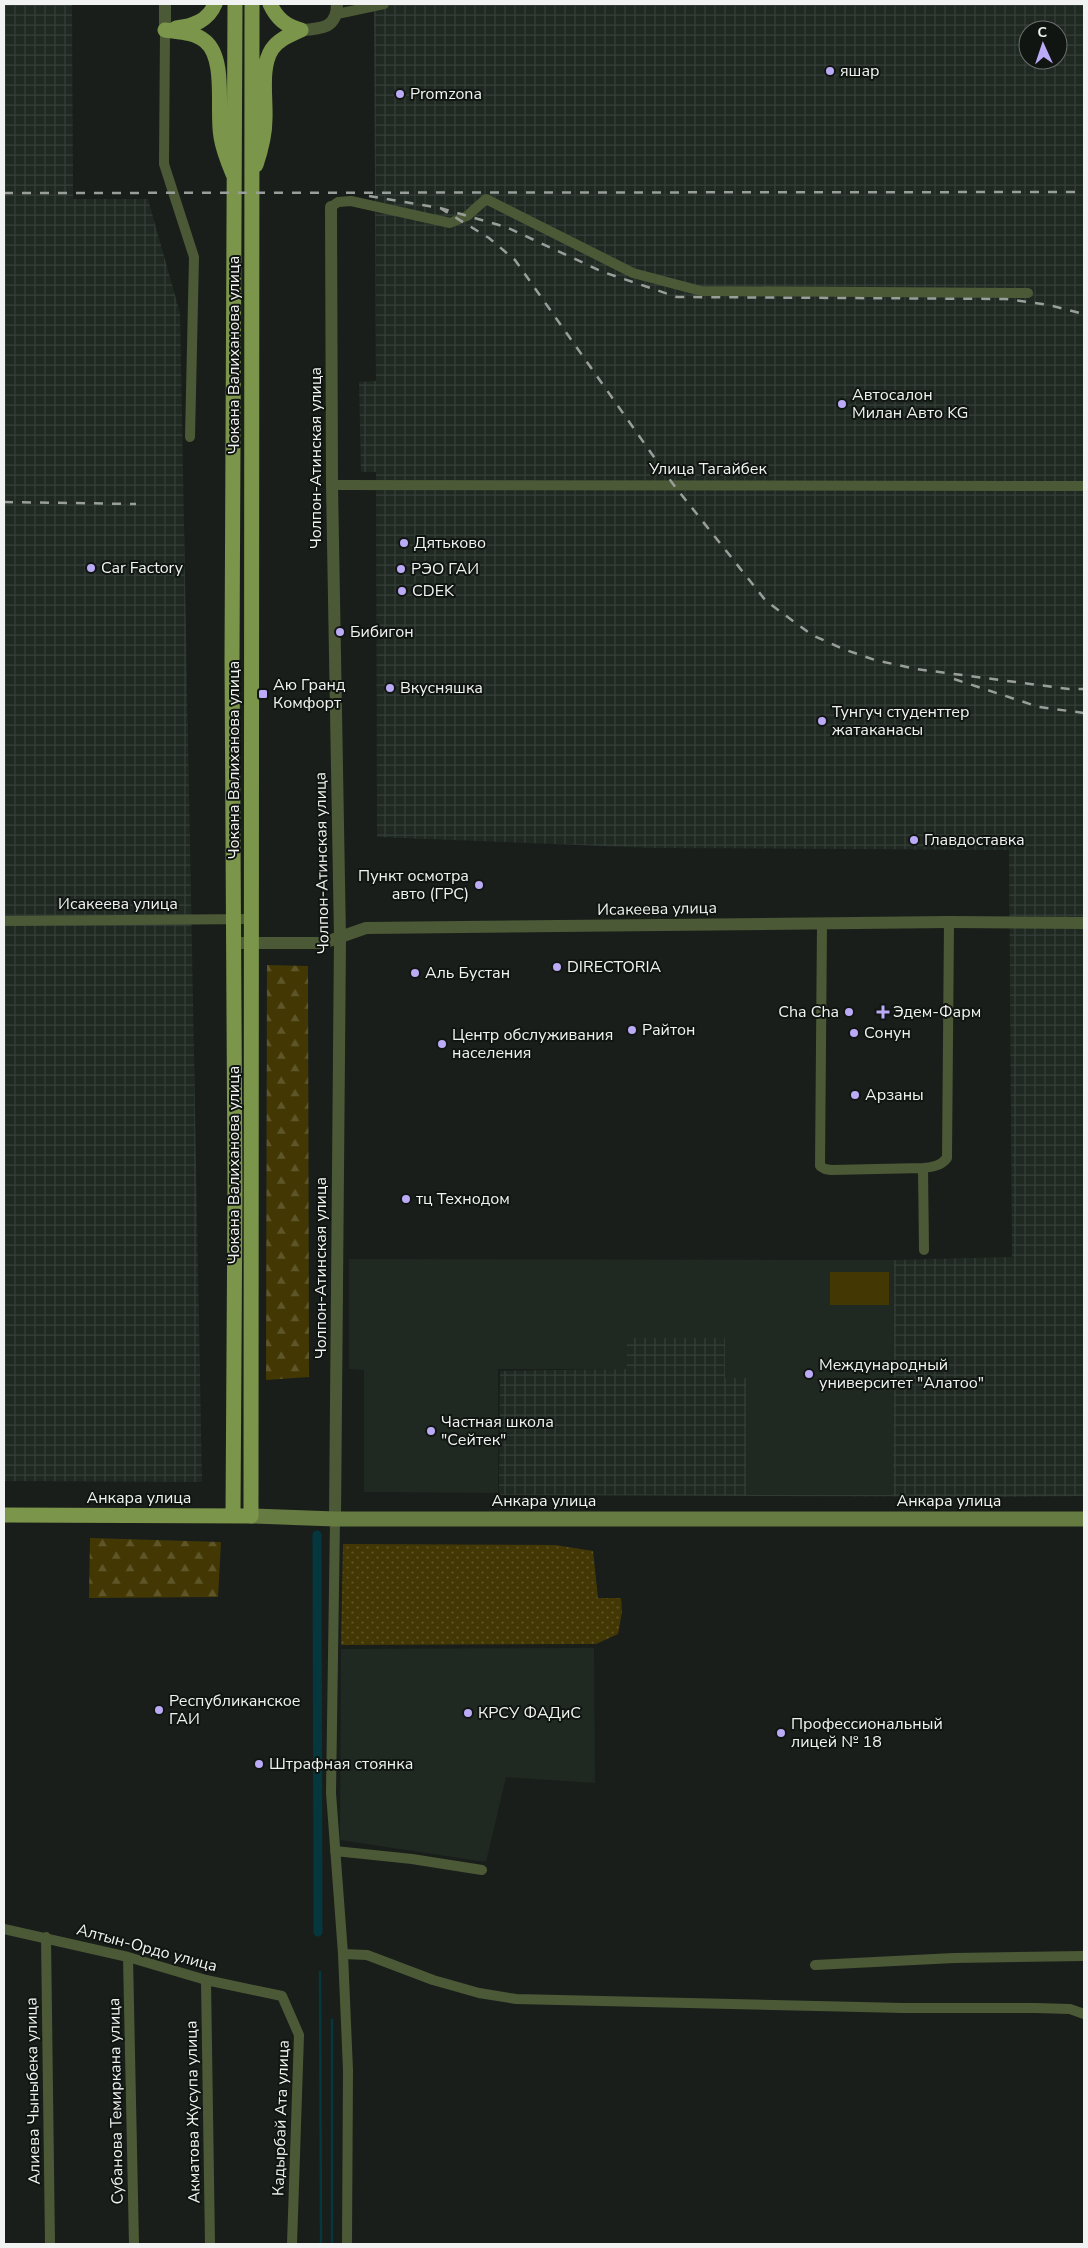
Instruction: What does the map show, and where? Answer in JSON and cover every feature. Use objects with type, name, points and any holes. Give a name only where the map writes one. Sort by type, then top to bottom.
[{"type":"main road","points":[[165,30],[194,24],[204,19],[212,11],[215,4]]},
{"type":"main road","name":"Чокана Валиханова улица","points":[[233,1516],[235,1189],[232,660],[235,4]]},
{"type":"main road","name":"Чокана Валиханова улица","points":[[251,1516],[252,4]]},
{"type":"main road","points":[[270,4],[282,22],[301,30]]},
{"type":"main road","points":[[165,30],[194,34],[205,40],[212,48],[219,74],[220,137],[235,180]]},
{"type":"main road","points":[[251,180],[263,139],[268,58],[282,39],[301,30]]},
{"type":"main road","points":[[232,660],[251,660]]},
{"type":"main road","points":[[235,1189],[252,1188]]},
{"type":"main road","name":"Анкара улица","points":[[4,1515],[251,1516],[335,1519],[1084,1519]]},
{"type":"street","points":[[165,4],[164,164],[194,257],[190,437]]},
{"type":"street","points":[[301,30],[320,30],[330,25],[337,9],[384,4]]},
{"type":"street","points":[[331,207],[338,202],[351,201],[450,224],[467,216],[486,198],[633,273],[701,291],[1028,292]]},
{"type":"street","name":"Чолпон-Атинская улица","points":[[331,207],[332,485],[340,938],[335,1519]]},
{"type":"street","name":"Улица Тагайбек","points":[[332,485],[1084,486]]},
{"type":"street","name":"Исакеева улица","points":[[4,921],[252,919]]},
{"type":"street","points":[[822,923],[820,1166],[831,1170],[923,1168],[936,1166],[947,1158],[949,922]]},
{"type":"street","name":"Исакеева улица","points":[[233,943],[317,943],[340,938],[366,928],[949,922],[1084,923]]},
{"type":"street","points":[[923,1168],[924,1250]]},
{"type":"street","points":[[335,1519],[331,1793],[343,1959],[348,2070],[348,2244]]},
{"type":"street","points":[[335,1851],[412,1859],[482,1870]]},
{"type":"street","name":"Алтын-Ордо улица","points":[[4,1929],[128,1957],[206,1980],[282,1996]]},
{"type":"street","name":"Алиева Чыныбека улица","points":[[46,1937],[50,2244]]},
{"type":"street","points":[[343,1959],[366,1955],[433,1980],[479,1993],[516,1999],[904,2008],[1035,2008],[1070,2010],[1084,2014]]},
{"type":"street","points":[[815,1965],[954,1958],[1084,1956]]},
{"type":"street","name":"Субанова Темиркана улица","points":[[128,1957],[134,2244]]},
{"type":"street","name":"Акматова Жусупа улица","points":[[206,1980],[210,2244]]},
{"type":"street","name":"Кадырбай Ата улица","points":[[282,1996],[299,2036],[292,2244]]},
{"type":"shaded area","points":[[4,4],[72,4],[73,199],[148,199],[180,313],[202,1482],[4,1481]]},
{"type":"shaded area","points":[[374,4],[1084,4],[1084,1496],[499,1495],[500,1371],[627,1369],[627,1338],[725,1338],[725,1378],[746,1378],[746,1495],[893,1495],[894,1260],[1012,1257],[1009,850],[655,848],[377,837],[376,472],[361,472],[359,382],[376,381]]},
{"type":"shaded area","name":"Международный университет \"Алатоо\"","points":[[349,1259],[894,1260],[893,1495],[746,1495],[746,1379],[725,1378],[724,1338],[627,1338],[627,1369],[498,1369],[498,1493],[364,1492],[364,1370],[349,1369]]},
{"type":"shaded area","name":"КРСУ ФАДиС","points":[[594,1648],[595,1783],[506,1777],[486,1862],[340,1840],[341,1649]]},
{"type":"green space","points":[[267,965],[308,966],[309,1377],[266,1380]]},
{"type":"green space","points":[[830,1272],[889,1272],[889,1305],[830,1305]]},
{"type":"green space","points":[[90,1538],[221,1542],[218,1597],[89,1598]]},
{"type":"green space","points":[[343,1544],[555,1545],[593,1551],[598,1598],[621,1598],[622,1612],[618,1634],[596,1644],[341,1645]]},
{"type":"waterway","points":[[317,1535],[318,1932]]},
{"type":"waterway","points":[[320,1972],[321,2244]]},
{"type":"waterway","points":[[332,2020],[332,2244]]},
{"type":"railway","points":[[4,193],[1084,192]]},
{"type":"railway","points":[[369,196],[440,208],[506,227],[603,272],[677,297],[1006,299],[1049,305],[1084,314]]},
{"type":"railway","points":[[440,208],[489,238],[515,260],[673,484],[766,601],[812,635],[843,649],[875,660],[916,669],[1069,689],[1084,689]]},
{"type":"railway","points":[[4,502],[136,504]]},
{"type":"railway","points":[[954,679],[1039,707],[1084,713]]},
{"type":"place","name":"яшар","points":[[830,71]]},
{"type":"place","name":"Promzona","points":[[400,94]]},
{"type":"place","name":"Автосалон Милан Авто KG","points":[[842,404]]},
{"type":"place","name":"Дятьково","points":[[404,543]]},
{"type":"place","name":"Car Factory","points":[[91,568]]},
{"type":"place","name":"РЭО ГАИ","points":[[401,569]]},
{"type":"place","name":"CDEK","points":[[402,591]]},
{"type":"place","name":"Бибигон","points":[[340,632]]},
{"type":"place","name":"Вкусняшка","points":[[390,688]]},
{"type":"place","name":"Аю Гранд Комфорт","points":[[263,694]]},
{"type":"place","name":"Тунгуч студенттер жатаканасы","points":[[822,721]]},
{"type":"place","name":"Главдоставка","points":[[914,840]]},
{"type":"place","name":"Пункт осмотра авто (ГРС)","points":[[479,885]]},
{"type":"place","name":"DIRECTORIA","points":[[557,967]]},
{"type":"place","name":"Аль Бустан","points":[[415,973]]},
{"type":"place","name":"Cha Cha","points":[[849,1012]]},
{"type":"place","name":"Эдем-Фарм","points":[[883,1012]]},
{"type":"place","name":"Райтон","points":[[632,1030]]},
{"type":"place","name":"Сонун","points":[[854,1033]]},
{"type":"place","name":"Центр обслуживания населения","points":[[442,1044]]},
{"type":"place","name":"Арзаны","points":[[855,1095]]},
{"type":"place","name":"тц Технодом","points":[[406,1199]]},
{"type":"place","name":"Международный университет \"Алатоо\"","points":[[809,1374]]},
{"type":"place","name":"Частная школа \"Сейтек\"","points":[[431,1431]]},
{"type":"place","name":"Республиканское ГАИ","points":[[159,1710]]},
{"type":"place","name":"КРСУ ФАДиС","points":[[468,1713]]},
{"type":"place","name":"Профессиональный лицей № 18","points":[[781,1733]]},
{"type":"place","name":"Штрафная стоянка","points":[[259,1764]]}]
